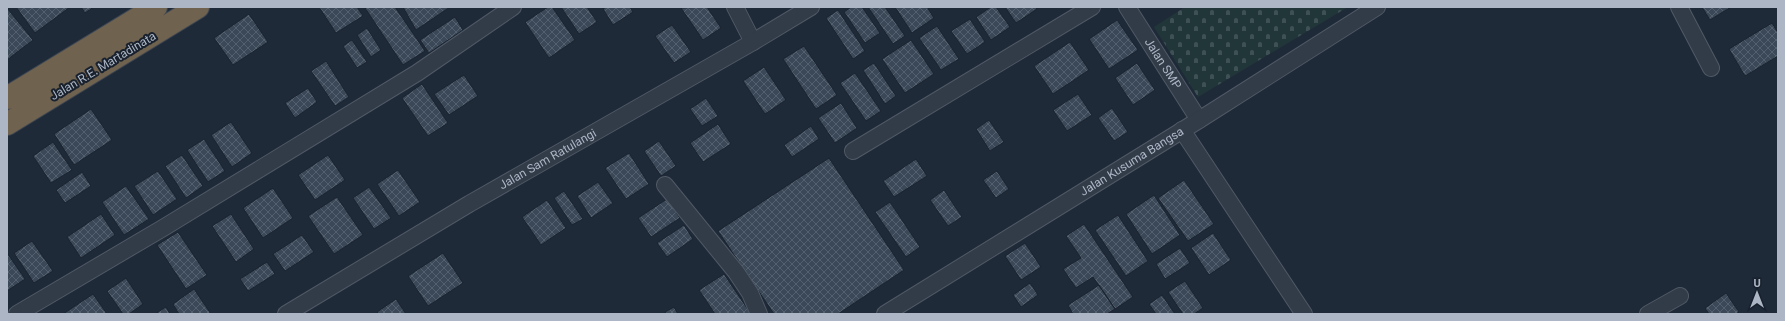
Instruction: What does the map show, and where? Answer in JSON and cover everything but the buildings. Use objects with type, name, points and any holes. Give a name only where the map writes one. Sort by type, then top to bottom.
[{"type":"highway","name":"Jalan R.E. Martadinata","points":[[7,98],[156,7]]},
{"type":"highway","name":"Jalan R.E. Martadinata","points":[[7,124],[198,7]]},
{"type":"highway","points":[[80,53],[94,72]]},
{"type":"street","points":[[17,314],[163,228],[417,73],[513,7]]},
{"type":"street","points":[[735,7],[753,42]]},
{"type":"street","name":"Jalan Sam Ratulangi","points":[[286,314],[469,204],[753,42],[810,7]]},
{"type":"street","points":[[853,151],[1092,7]]},
{"type":"street","name":"Jalan SMP","points":[[1127,7],[1199,120]]},
{"type":"street","name":"Jalan Kusuma Bangsa","points":[[885,314],[1199,120],[1377,7]]},
{"type":"street","points":[[1679,7],[1711,68]]},
{"type":"street","points":[[1182,130],[1304,314]]},
{"type":"street","points":[[665,185],[736,272],[750,293],[759,314]]},
{"type":"street","points":[[1648,314],[1680,296]]},
{"type":"green space","points":[[1185,7],[1348,7],[1198,97],[1154,27]]}]
